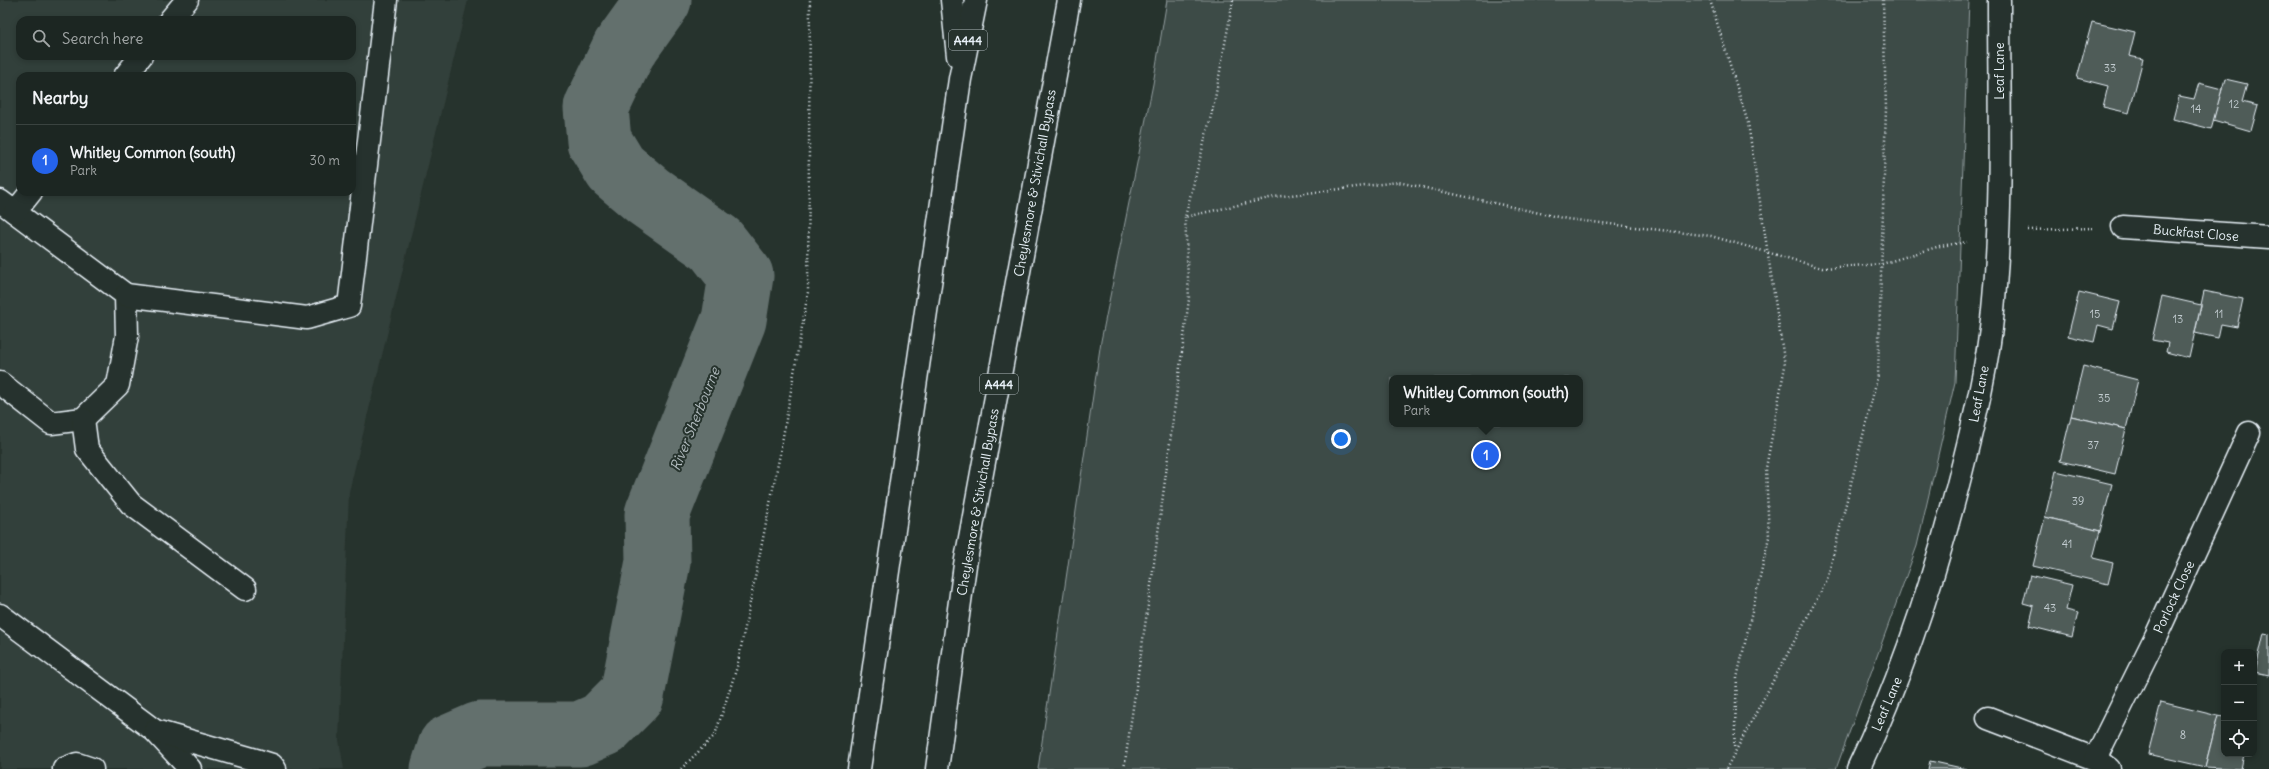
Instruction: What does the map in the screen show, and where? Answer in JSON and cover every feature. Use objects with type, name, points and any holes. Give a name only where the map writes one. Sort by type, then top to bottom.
[{"type":"main road","points":[[173,16],[187,0]]},
{"type":"main road","points":[[24,196],[8,206],[126,295],[307,318],[349,306],[386,0]]},
{"type":"main road","points":[[952,0],[960,80]]},
{"type":"main road","name":"A444","points":[[859,769],[960,80],[976,0]]},
{"type":"main road","name":"Cheylesmore & Stivichall Bypass","points":[[937,769],[965,566],[1069,0]]},
{"type":"main road","name":"Leaf Lane","points":[[1858,769],[1891,695],[1926,602],[1942,550],[1981,390],[1993,313],[1998,238],[1999,0]]},
{"type":"main road","points":[[128,72],[138,60]]},
{"type":"main road","name":"Buckfast Close","points":[[2123,227],[2269,237]]},
{"type":"main road","points":[[0,383],[51,423],[83,419],[118,385],[127,336],[126,295]]},
{"type":"main road","points":[[83,419],[88,449],[131,504],[245,589]]},
{"type":"main road","name":"Porlock Close","points":[[1988,718],[2102,764],[2156,636],[2249,433]]},
{"type":"main road","points":[[0,615],[155,731],[190,769]]},
{"type":"main road","points":[[155,731],[272,765],[275,769]]},
{"type":"main road","points":[[64,769],[77,764],[92,769]]},
{"type":"path","points":[[681,769],[715,735],[737,667],[780,454],[808,292],[810,0]]},
{"type":"path","points":[[1124,769],[1153,570],[1189,299],[1185,217],[1214,104],[1233,0]]},
{"type":"path","points":[[1710,0],[1748,123],[1786,366],[1766,468],[1769,537],[1737,678],[1734,752]]},
{"type":"path","points":[[1726,769],[1827,580],[1878,375],[1886,108],[1883,0]]},
{"type":"path","points":[[1185,217],[1274,197],[1398,182],[1567,219],[1711,236],[1768,254],[1822,268],[1882,264],[1940,246],[1998,238],[2021,231],[2123,227]]},
{"type":"shaded area","points":[[0,0],[468,0],[349,492],[339,740],[344,769],[0,769]]},
{"type":"shaded area","points":[[1167,0],[1969,0],[1955,382],[1917,546],[1836,769],[1038,769],[1101,341],[1153,84]]},
{"type":"building","points":[[2092,22],[2135,32],[2129,56],[2143,59],[2129,113],[2103,107],[2108,86],[2077,78]]},
{"type":"building","points":[[2225,79],[2247,84],[2242,102],[2258,106],[2251,131],[2213,120]]},
{"type":"building","points":[[2199,83],[2222,89],[2211,129],[2173,119],[2179,96],[2194,99]]},
{"type":"building","points":[[2204,291],[2243,299],[2237,327],[2221,324],[2218,338],[2195,333]]},
{"type":"building","points":[[2079,292],[2120,302],[2113,329],[2098,325],[2094,342],[2068,336]]},
{"type":"building","points":[[2162,296],[2201,305],[2189,358],[2166,352],[2168,343],[2152,340]]},
{"type":"building","points":[[2083,366],[2138,380],[2126,429],[2071,416]]},
{"type":"building","points":[[2071,416],[2126,429],[2115,474],[2060,461]]},
{"type":"building","points":[[2056,471],[2112,484],[2100,531],[2045,517]]},
{"type":"building","points":[[2045,517],[2100,531],[2093,558],[2113,563],[2108,584],[2033,566]]},
{"type":"building","points":[[2030,575],[2072,585],[2066,610],[2078,613],[2072,637],[2029,626],[2034,606],[2023,603]]},
{"type":"building","points":[[2264,633],[2269,634],[2269,675],[2257,672],[2257,663]]},
{"type":"building","points":[[2161,702],[2218,716],[2205,767],[2148,754]]},
{"type":"building","points":[[2218,716],[2221,716],[2221,757],[2243,757],[2241,769],[2205,767]]},
{"type":"building","points":[[1930,761],[1966,769],[1928,769]]},
{"type":"waterway","name":"River Sherbourne","points":[[443,769],[450,747],[480,734],[580,734],[603,724],[632,695],[658,562],[657,514],[734,320],[741,276],[716,244],[648,196],[616,169],[599,141],[596,108],[624,49],[659,0]]},
{"type":"place","name":"Whitley Common (south)","points":[[1486,455]]}]
